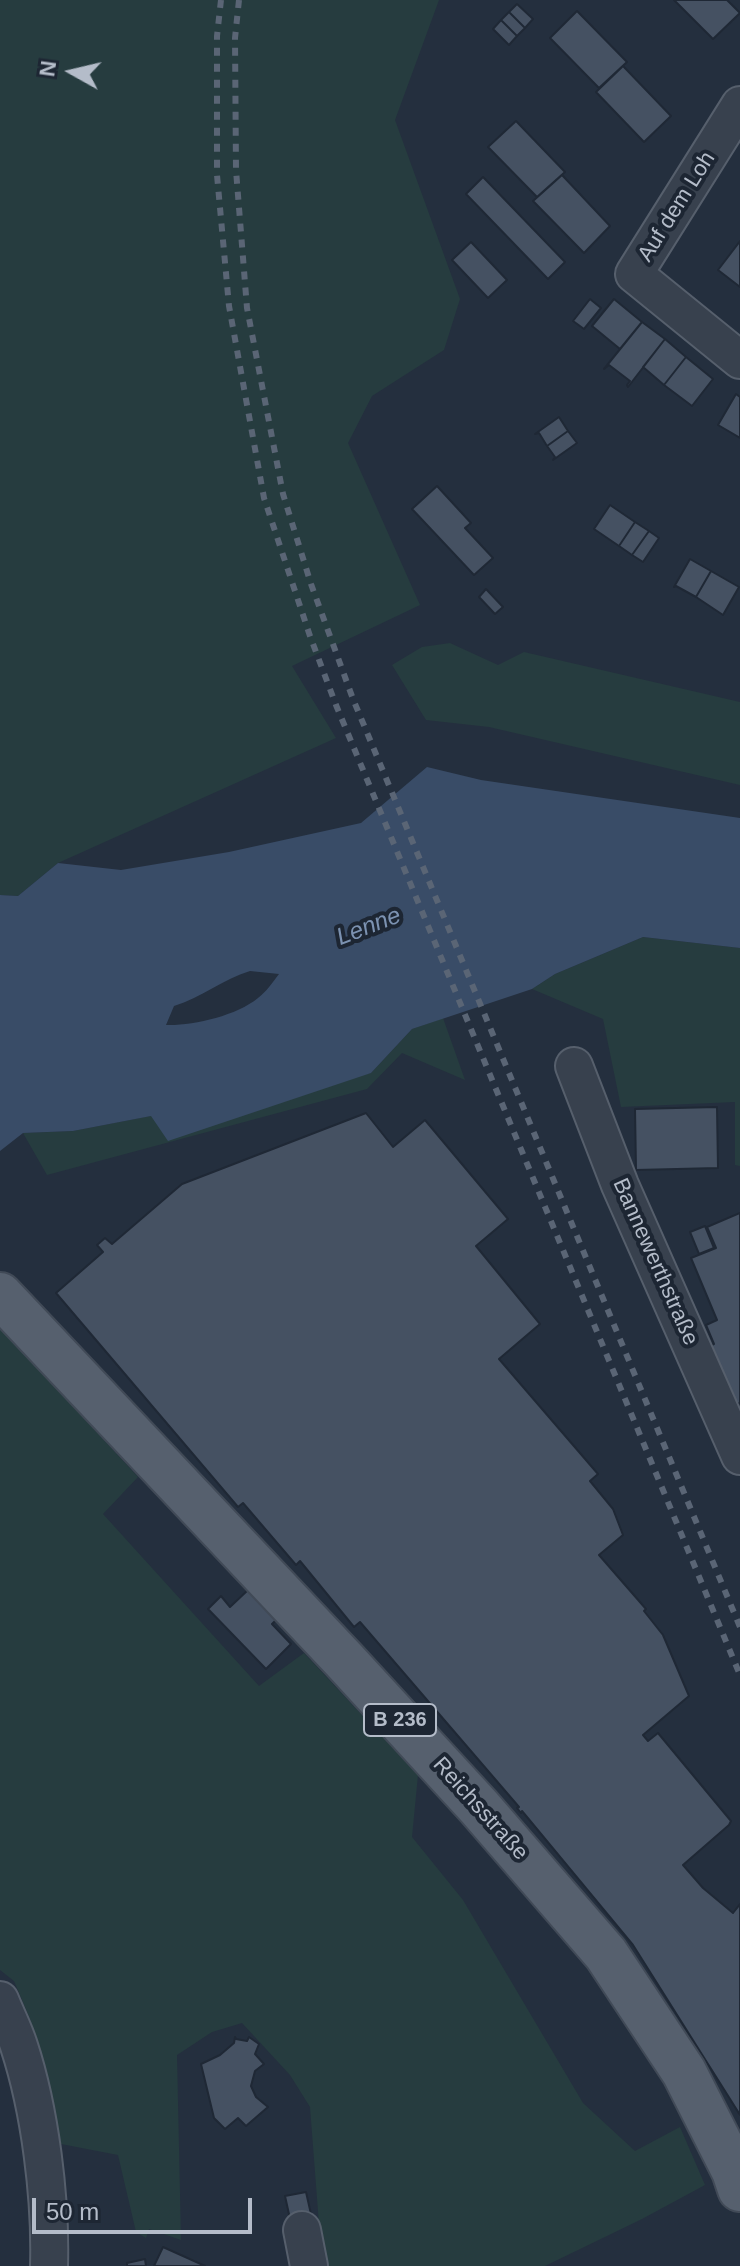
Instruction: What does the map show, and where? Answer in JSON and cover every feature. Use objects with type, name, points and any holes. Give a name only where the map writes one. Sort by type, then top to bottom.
[{"type":"main road","name":"Reichsstraße","points":[[0,1295],[479,1807],[606,1954],[684,2072],[740,2189]]},
{"type":"street","name":"Auf dem Loh","points":[[740,105],[634,274],[740,360]]},
{"type":"street","name":"Bannewerthstraße","points":[[574,1066],[620,1185],[740,1456]]},
{"type":"street","points":[[0,2000],[19,2045],[37,2119],[50,2232],[49,2266]]},
{"type":"street","points":[[302,2230],[309,2266]]},
{"type":"green space","points":[[0,0],[439,0],[395,120],[460,299],[444,350],[372,396],[348,443],[420,605],[292,666],[336,738],[58,863],[18,896],[0,895]]},
{"type":"green space","points":[[450,643],[498,665],[524,652],[740,702],[740,785],[489,727],[426,720],[392,665],[422,647]]},
{"type":"green space","points":[[643,937],[740,948],[740,1166],[735,1165],[735,1102],[621,1107],[603,1019],[532,989],[555,974]]},
{"type":"green space","points":[[443,1018],[465,1080],[402,1053],[367,1089],[47,1175],[23,1133],[73,1131],[371,1073],[412,1029]]},
{"type":"green space","points":[[0,1327],[138,1477],[103,1514],[259,1686],[304,1653],[418,1775],[412,1837],[463,1900],[583,2103],[635,2151],[680,2127],[705,2185],[545,2266],[321,2266],[310,2107],[290,2075],[242,2023],[212,2032],[177,2055],[181,2240],[149,2229],[146,2238],[136,2232],[118,2155],[61,2144],[30,2019],[14,1981],[0,1970]]},
{"type":"water","name":"Lenne","points":[[427,767],[481,780],[740,818],[740,948],[643,937],[555,974],[532,989],[412,1029],[371,1073],[168,1141],[151,1116],[73,1131],[23,1133],[0,1151],[0,895],[18,896],[58,863],[121,870],[229,852],[361,823]],"holes":[[[250,971],[279,974],[261,996],[238,1010],[201,1022],[166,1025],[174,1006],[231,979]]]},
{"type":"building","points":[[674,0],[727,0],[740,13],[713,39]]},
{"type":"building","points":[[517,4],[533,19],[525,28],[509,12]]},
{"type":"building","points":[[577,11],[627,62],[599,88],[550,38]]},
{"type":"building","points":[[509,12],[525,28],[517,36],[501,20]]},
{"type":"building","points":[[501,20],[517,36],[509,45],[493,29]]},
{"type":"building","points":[[623,66],[671,116],[644,142],[596,92]]},
{"type":"building","points":[[516,121],[565,172],[537,197],[488,147]]},
{"type":"building","points":[[562,175],[610,226],[584,253],[533,201]]},
{"type":"building","points":[[483,177],[565,262],[548,279],[466,194]]},
{"type":"building","points":[[740,241],[740,287],[718,270]]},
{"type":"building","points":[[471,242],[507,280],[488,298],[452,260]]},
{"type":"building","points":[[590,299],[601,308],[584,329],[573,321]]},
{"type":"building","points":[[614,299],[642,322],[620,349],[592,326]]},
{"type":"building","points":[[642,322],[665,339],[628,387],[630,381],[609,365],[604,369]]},
{"type":"building","points":[[665,339],[686,357],[664,385],[643,367]]},
{"type":"building","points":[[686,357],[713,379],[692,406],[664,385]]},
{"type":"building","points":[[736,394],[740,397],[740,438],[718,425]]},
{"type":"building","points":[[559,417],[568,431],[547,446],[539,433],[535,434]]},
{"type":"building","points":[[568,431],[577,443],[553,460],[555,457],[547,446]]},
{"type":"building","points":[[437,486],[471,523],[465,528],[493,558],[474,575],[412,509]]},
{"type":"building","points":[[610,505],[635,522],[619,546],[594,529]]},
{"type":"building","points":[[635,522],[649,531],[632,555],[619,546]]},
{"type":"building","points":[[649,531],[659,538],[643,562],[632,555]]},
{"type":"building","points":[[690,559],[711,571],[696,597],[674,587]]},
{"type":"building","points":[[711,571],[739,587],[723,615],[696,597]]},
{"type":"building","points":[[486,589],[503,607],[495,614],[479,597]]},
{"type":"building","points":[[717,1107],[718,1168],[636,1170],[635,1109]]},
{"type":"building","points":[[366,1113],[393,1147],[425,1120],[508,1219],[476,1246],[540,1324],[499,1359],[598,1474],[590,1481],[613,1509],[623,1535],[599,1555],[646,1609],[644,1611],[663,1635],[689,1696],[643,1735],[648,1741],[658,1733],[731,1821],[683,1865],[703,1888],[733,1913],[740,1904],[740,2115],[633,1945],[519,1807],[360,1622],[354,1627],[300,1561],[296,1565],[243,1503],[238,1507],[56,1293],[103,1252],[97,1245],[105,1238],[112,1244],[182,1184]]},
{"type":"building","points":[[740,1213],[740,1403],[730,1407],[704,1348],[714,1344],[706,1325],[717,1320],[691,1258],[716,1248],[707,1227]]},
{"type":"building","points":[[705,1226],[714,1248],[699,1254],[690,1232]]},
{"type":"building","points":[[248,1590],[276,1620],[272,1624],[291,1644],[266,1669],[208,1609],[221,1596],[230,1607]]},
{"type":"building","points":[[235,2037],[247,2041],[249,2037],[259,2044],[255,2054],[264,2064],[255,2071],[251,2086],[256,2097],[268,2107],[246,2126],[238,2118],[225,2129],[214,2118],[201,2064],[220,2055],[234,2043]]},
{"type":"building","points":[[306,2192],[313,2223],[292,2228],[285,2196]]},
{"type":"building","points":[[163,2247],[205,2266],[154,2266]]},
{"type":"building","points":[[145,2259],[146,2266],[127,2266],[127,2263]]},
{"type":"railway","points":[[221,0],[217,36],[217,175],[229,306],[264,498],[336,705],[740,1675]]},
{"type":"railway","points":[[239,0],[235,38],[236,170],[247,308],[283,494],[311,584],[353,699],[740,1627]]}]
